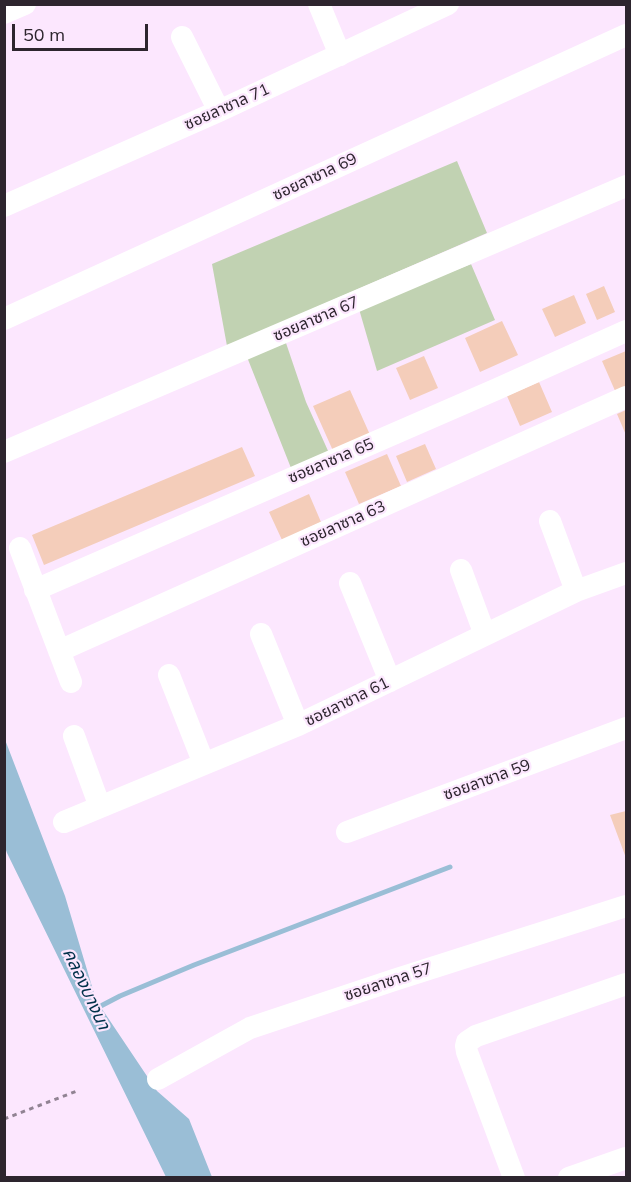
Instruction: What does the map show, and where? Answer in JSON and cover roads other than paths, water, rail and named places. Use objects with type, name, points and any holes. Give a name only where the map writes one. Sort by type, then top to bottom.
[{"type":"street","points":[[4,14],[25,4]]},
{"type":"street","points":[[319,4],[340,55]]},
{"type":"street","name":"ซอยลาซาล 71","points":[[4,206],[219,111],[448,4]]},
{"type":"street","name":"ซอยลาซาล 69","points":[[4,319],[627,34]]},
{"type":"street","points":[[182,37],[219,111]]},
{"type":"street","name":"ซอยลาซาล 67","points":[[4,452],[627,186]]},
{"type":"street","name":"ซอยลาซาล 65","points":[[35,590],[627,330]]},
{"type":"street","name":"ซอยลาซาล 63","points":[[59,651],[627,397]]},
{"type":"street","points":[[550,521],[576,591]]},
{"type":"street","points":[[20,548],[71,682]]},
{"type":"street","points":[[461,570],[485,635]]},
{"type":"street","name":"ซอยลาซาล 61","points":[[64,822],[298,725],[576,591],[627,573]]},
{"type":"street","points":[[350,584],[390,681]]},
{"type":"street","points":[[261,634],[298,725]]},
{"type":"street","points":[[169,675],[204,764]]},
{"type":"street","name":"ซอยลาซาล 59","points":[[347,832],[627,728]]},
{"type":"street","points":[[74,736],[99,807]]},
{"type":"street","name":"ซอยลาซาล 57","points":[[158,1079],[250,1028],[627,906]]},
{"type":"street","points":[[514,1178],[467,1052],[468,1042],[476,1036],[627,984]]},
{"type":"street","points":[[569,1178],[627,1158]]},
{"type":"water","name":"คลองบางนา","points":[[4,737],[65,896],[96,1000],[157,1091],[189,1119],[212,1177],[166,1177],[7,853],[4,845]]},
{"type":"waterway","name":"คลองบางนา","points":[[95,1009],[194,965],[450,867]]}]
